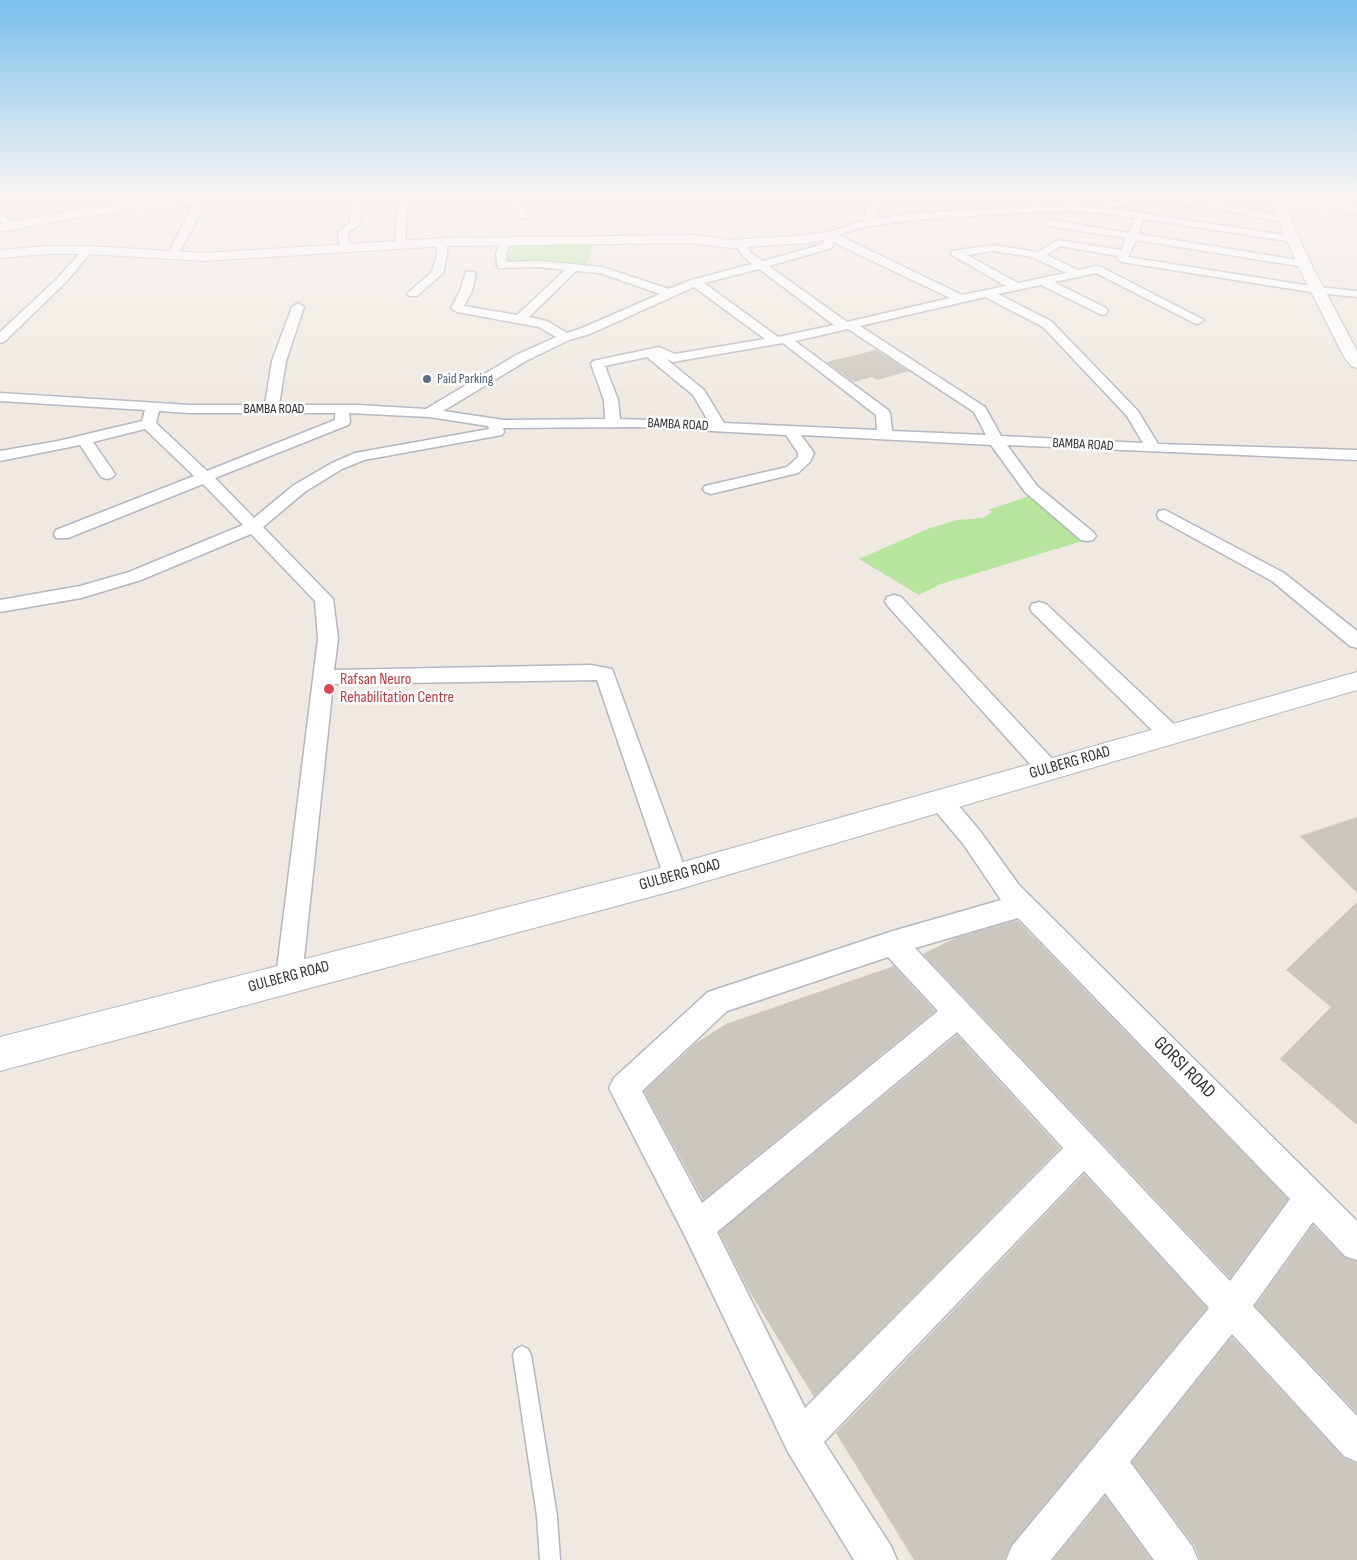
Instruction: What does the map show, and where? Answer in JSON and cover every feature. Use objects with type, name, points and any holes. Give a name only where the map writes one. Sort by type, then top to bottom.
[{"type":"street","points":[[0,339],[71,270]]},
{"type":"street","points":[[413,294],[437,273],[438,270]]},
{"type":"street","points":[[520,319],[571,270]]},
{"type":"street","points":[[600,270],[669,293]]},
{"type":"street","points":[[429,413],[521,358],[565,337],[586,331],[695,282],[745,270]]},
{"type":"street","points":[[766,270],[847,326],[980,410],[996,441],[1031,489],[1087,536]]},
{"type":"street","points":[[899,270],[961,299]]},
{"type":"street","points":[[987,270],[1017,286]]},
{"type":"street","points":[[1069,270],[1078,274]]},
{"type":"street","points":[[613,423],[611,400],[598,364],[659,351],[673,358],[780,340],[1094,270]]},
{"type":"street","points":[[1099,270],[1198,320]]},
{"type":"street","points":[[1190,270],[1318,290],[1357,294]]},
{"type":"street","points":[[1307,270],[1352,357],[1357,363]]},
{"type":"street","points":[[470,274],[466,292],[458,308],[543,324],[565,337]]},
{"type":"street","points":[[1043,281],[1102,310]]},
{"type":"street","points":[[695,282],[882,413],[886,436]]},
{"type":"street","points":[[986,293],[1047,324],[1133,414],[1153,448]]},
{"type":"street","points":[[271,409],[279,361],[298,307]]},
{"type":"street","points":[[650,353],[699,393],[719,427]]},
{"type":"street","name":"BAMBA ROAD","points":[[0,397],[151,415],[190,409],[341,409],[429,413],[494,423],[613,423],[1153,448],[1357,455]]},
{"type":"street","points":[[62,534],[343,422],[341,409]]},
{"type":"street","points":[[0,456],[84,440],[151,415],[206,478],[324,599],[328,639],[289,977]]},
{"type":"street","points":[[0,606],[81,592],[135,576],[253,526],[300,488],[337,466],[360,456],[497,432],[494,423]]},
{"type":"street","points":[[711,489],[792,470],[805,459],[806,453],[790,431]]},
{"type":"street","points":[[84,440],[107,474]]},
{"type":"street","points":[[1165,515],[1278,577],[1357,641]]},
{"type":"street","points":[[894,601],[1048,769]]},
{"type":"street","points":[[1040,608],[1170,734]]},
{"type":"street","points":[[324,677],[583,672],[605,674],[676,876]]},
{"type":"street","name":"GULBERG ROAD","points":[[0,1054],[676,876],[1357,681]]},
{"type":"street","name":"GORSI ROAD","points":[[940,800],[972,838],[1016,899],[1357,1244]]},
{"type":"street","points":[[877,1560],[800,1439],[697,1227],[624,1088],[718,1001],[893,943],[1016,899]]},
{"type":"street","points":[[893,943],[1357,1443]]},
{"type":"street","points":[[697,1227],[958,1013]]},
{"type":"street","points":[[800,1439],[1084,1148]]},
{"type":"street","points":[[1026,1560],[1232,1308],[1311,1197]]},
{"type":"street","points":[[1106,1462],[1178,1560]]},
{"type":"lane","points":[[522,1355],[547,1516],[550,1560]]},
{"type":"green space","points":[[1032,495],[1089,539],[941,584],[919,595],[859,559],[930,528],[957,520],[983,518],[992,512],[988,510]]},
{"type":"building","points":[[876,350],[909,371],[877,380],[872,377],[854,382],[826,362]]},
{"type":"building","points":[[1357,817],[1357,893],[1300,836]]},
{"type":"building","points":[[1357,902],[1357,1125],[1280,1059],[1331,1007],[1286,970]]},
{"type":"building","points":[[1017,920],[1288,1199],[1230,1278],[923,954],[955,938]]},
{"type":"building","points":[[894,966],[935,1011],[703,1200],[644,1091],[696,1043],[726,1024]]},
{"type":"building","points":[[957,1035],[1060,1148],[814,1397],[749,1291],[719,1232]]},
{"type":"building","points":[[1084,1174],[1207,1308],[1011,1545],[1004,1560],[914,1560],[836,1433]]},
{"type":"building","points":[[1313,1225],[1344,1257],[1357,1262],[1357,1413],[1255,1306]]},
{"type":"building","points":[[1232,1337],[1343,1457],[1357,1464],[1357,1560],[1200,1560],[1194,1545],[1132,1462]]},
{"type":"building","points":[[1105,1496],[1152,1560],[1053,1560]]},
{"type":"place","name":"Paid Parking","points":[[427,379]]},
{"type":"place","name":"Rafsan Neuro Rehabilitation Centre","points":[[329,689]]}]
